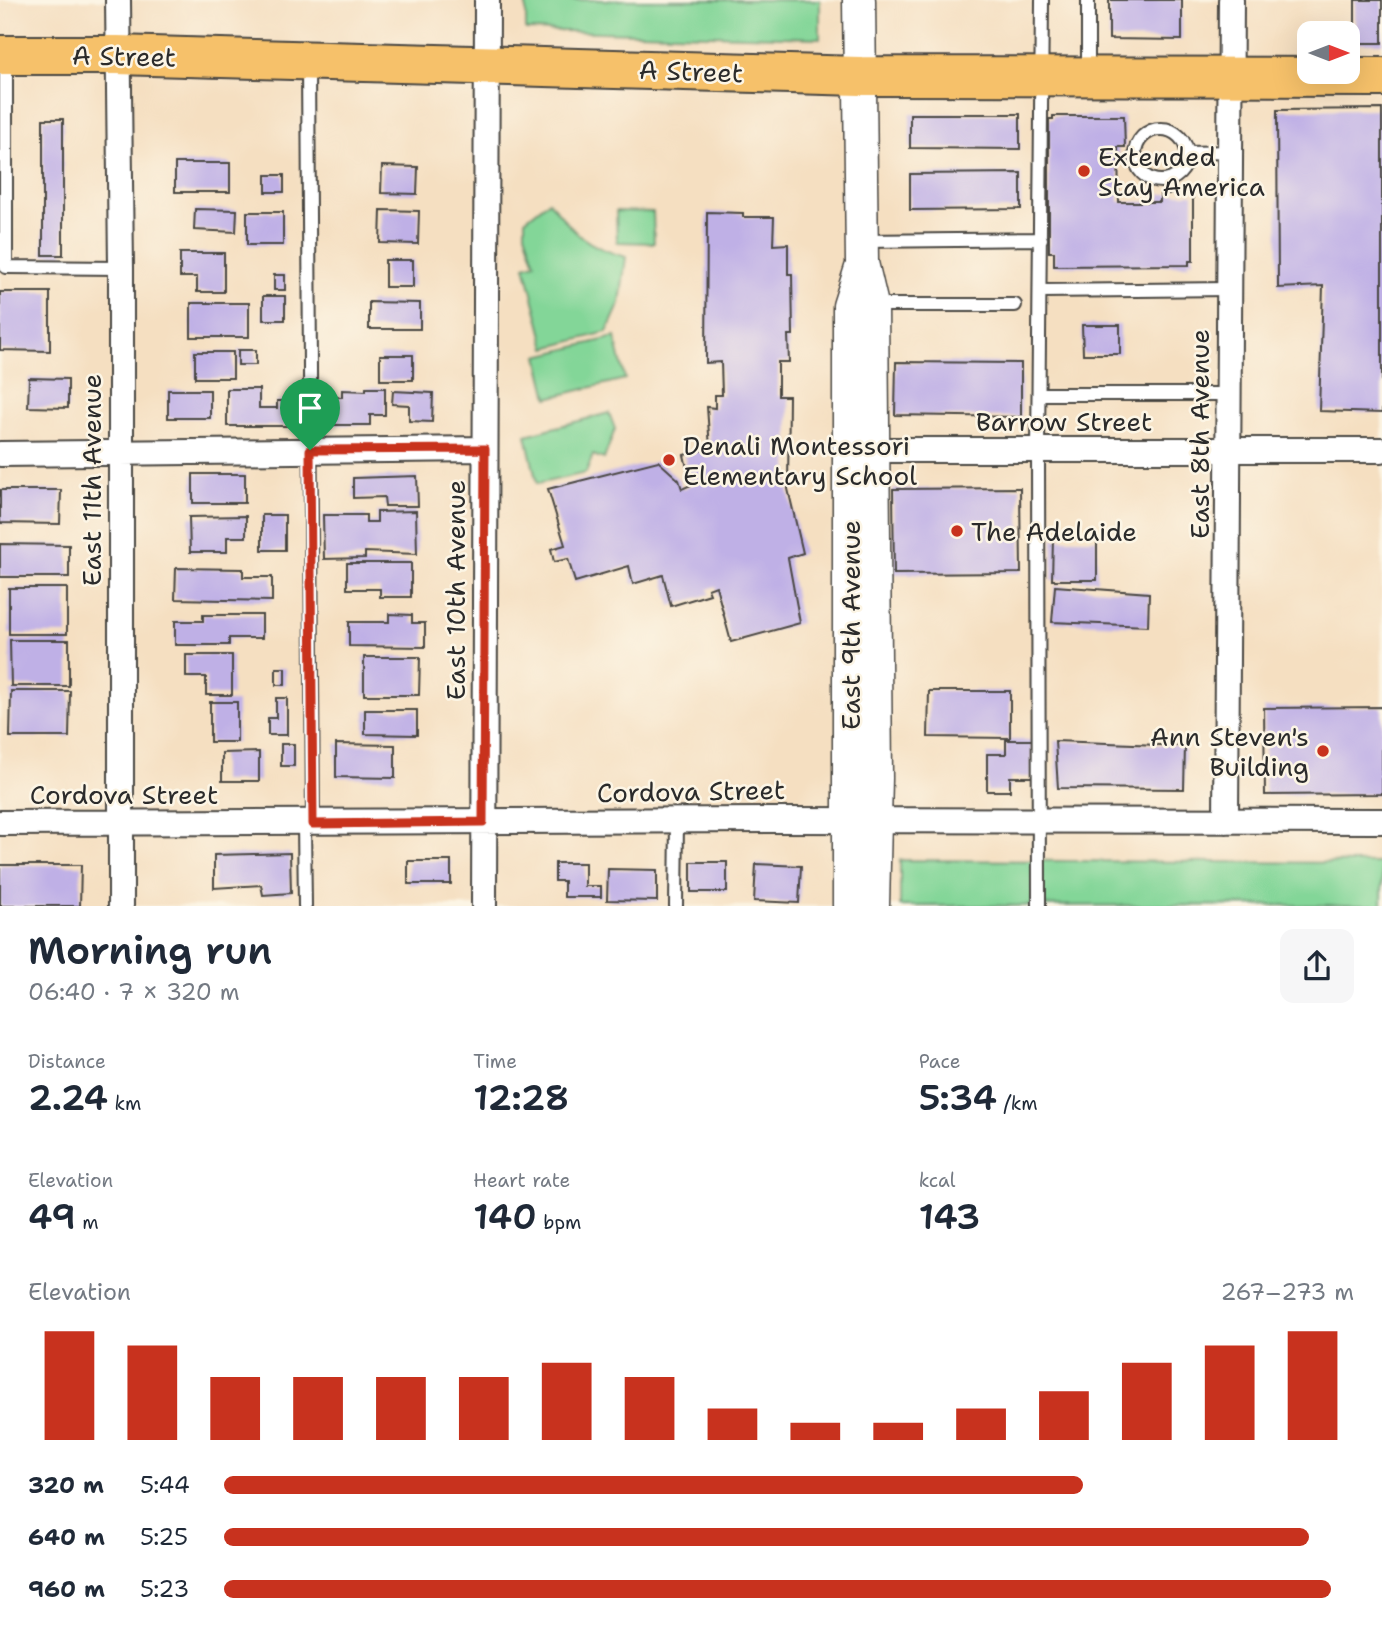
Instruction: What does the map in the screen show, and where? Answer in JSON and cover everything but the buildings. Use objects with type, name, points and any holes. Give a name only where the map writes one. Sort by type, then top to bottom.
[{"type":"main road","name":"A Street","points":[[3,55],[117,55],[860,76],[1088,77],[1231,62],[1382,77]]},
{"type":"street","name":"East 11th Avenue","points":[[118,0],[121,268],[121,905]]},
{"type":"street","name":"East 10th Avenue","points":[[484,905],[487,0]]},
{"type":"street","name":"East 9th Avenue","points":[[849,905],[862,820],[873,450],[872,305],[862,252],[859,0]]},
{"type":"street","name":"East 8th Avenue","points":[[1226,821],[1231,0]]},
{"type":"street","name":"East 9th Avenue","points":[[862,252],[849,306],[862,820],[873,905]]},
{"type":"street","points":[[0,454],[485,449]]},
{"type":"street","name":"Barrow Street","points":[[873,450],[1382,450]]},
{"type":"street","name":"Cordova Street","points":[[0,823],[1382,821]]},
{"type":"lane","points":[[1039,905],[1038,451],[1042,0]]},
{"type":"lane","points":[[1088,0],[1088,77]]},
{"type":"lane","points":[[3,55],[6,267],[121,268]]},
{"type":"lane","points":[[305,905],[309,824],[308,60]]},
{"type":"lane","points":[[1166,129],[1181,137],[1188,153],[1180,174],[1158,181],[1144,175],[1139,169],[1135,152],[1142,137],[1149,132],[1166,129]]},
{"type":"lane","points":[[1188,153],[1231,152]]},
{"type":"lane","points":[[862,252],[1041,239]]},
{"type":"lane","points":[[1041,291],[1230,289]]},
{"type":"lane","points":[[872,305],[1015,305]]},
{"type":"lane","points":[[1039,394],[1229,394]]},
{"type":"lane","points":[[676,905],[677,821]]},
{"type":"green space","points":[[526,0],[820,0],[820,38],[526,30]]},
{"type":"green space","points":[[549,201],[566,222],[590,243],[626,257],[620,303],[607,332],[546,348],[525,266],[535,263],[525,233],[525,220]]},
{"type":"green space","points":[[616,211],[653,212],[654,243],[617,242]]},
{"type":"green space","points":[[615,337],[625,379],[548,398],[538,356]]},
{"type":"green space","points":[[609,413],[615,429],[604,459],[593,455],[586,473],[537,484],[526,435]]},
{"type":"green space","points":[[900,860],[1382,863],[1382,905],[900,906]]},
{"type":"place","name":"Extended Stay America","points":[[1084,171]]},
{"type":"place","name":"Denali Montessori Elementary School","points":[[669,460]]},
{"type":"place","name":"The Adelaide","points":[[957,531]]},
{"type":"place","name":"Ann Steven's Building","points":[[1323,751]]},
{"type":"route","points":[[485,449],[483,822],[313,824],[310,450],[485,449]]}]
